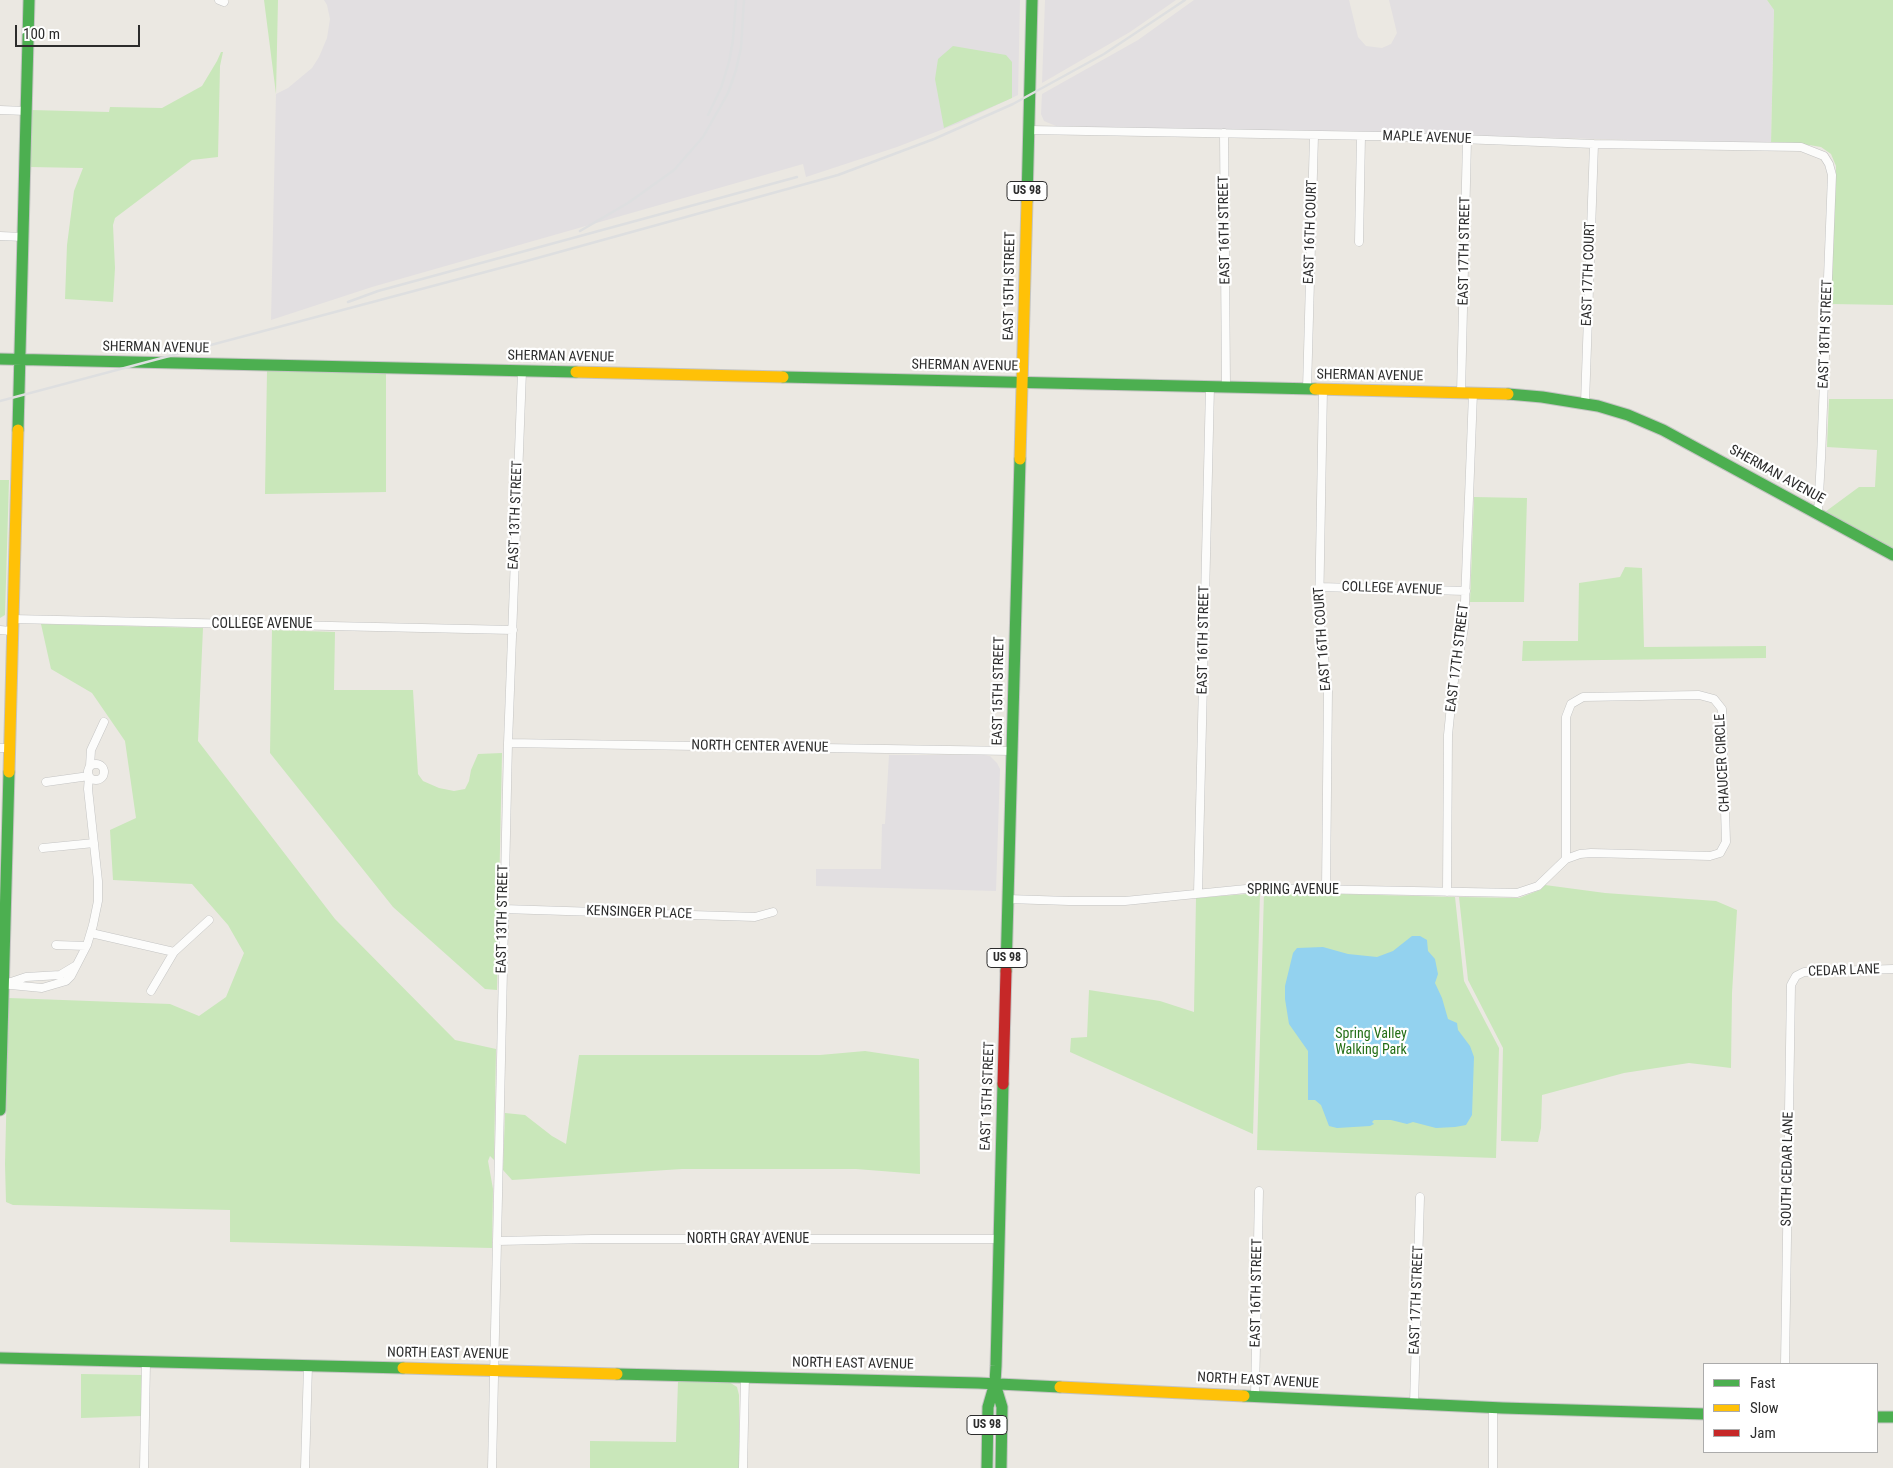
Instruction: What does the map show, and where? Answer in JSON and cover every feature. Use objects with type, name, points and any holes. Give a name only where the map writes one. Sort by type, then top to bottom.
[{"type":"main road","points":[[0,1110],[6,631],[12,619],[29,0]]},
{"type":"main road","name":"EAST 15TH STREET","points":[[987,1468],[988,1407],[995,1383],[1032,0]]},
{"type":"main road","name":"SHERMAN AVENUE","points":[[0,359],[1525,395],[1584,403],[1628,415],[1663,430],[1893,555]]},
{"type":"main road","name":"NORTH EAST AVENUE","points":[[0,1358],[995,1383],[1493,1408],[1703,1414]]},
{"type":"main road","name":"EAST 15TH STREET","points":[[995,1383],[1002,1407],[1001,1468]]},
{"type":"main road","points":[[1878,1417],[1893,1417]]},
{"type":"street","points":[[0,110],[26,111]]},
{"type":"street","name":"MAPLE AVENUE","points":[[1029,130],[1361,136],[1594,144],[1801,147],[1824,156]]},
{"type":"street","name":"EAST 16TH STREET","points":[[1224,133],[1226,387]]},
{"type":"street","name":"EAST 16TH COURT","points":[[1307,389],[1314,136]]},
{"type":"street","points":[[1359,242],[1361,136]]},
{"type":"street","name":"EAST 17TH STREET","points":[[1447,892],[1448,735],[1453,686],[1464,628],[1466,591],[1467,140]]},
{"type":"street","name":"EAST 17TH COURT","points":[[1584,403],[1594,144]]},
{"type":"street","name":"EAST 18TH STREET","points":[[1818,514],[1832,175],[1829,164],[1824,156]]},
{"type":"street","points":[[0,236],[23,236]]},
{"type":"street","name":"EAST 13TH STREET","points":[[492,1468],[508,743],[522,371]]},
{"type":"street","name":"EAST 16TH STREET","points":[[1198,893],[1210,387]]},
{"type":"street","name":"EAST 16TH COURT","points":[[1323,389],[1319,615],[1328,690],[1326,889]]},
{"type":"street","name":"COLLEGE AVENUE","points":[[1319,587],[1466,591]]},
{"type":"street","name":"COLLEGE AVENUE","points":[[12,619],[513,630]]},
{"type":"street","name":"CHAUCER CIRCLE","points":[[1699,695],[1714,699],[1722,709],[1726,842],[1720,853],[1710,856],[1591,853],[1580,854],[1566,860],[1566,716],[1571,704],[1583,697],[1699,695]]},
{"type":"street","points":[[2,984],[27,988],[52,987],[66,981],[86,946],[98,901],[98,881],[88,789],[88,771],[91,750],[104,722]]},
{"type":"street","name":"NORTH CENTER AVENUE","points":[[508,743],[1012,751]]},
{"type":"street","points":[[89,776],[93,780],[99,780],[104,772],[98,764],[90,766]]},
{"type":"street","points":[[46,782],[89,776]]},
{"type":"street","points":[[43,848],[94,843]]},
{"type":"street","name":"SPRING AVENUE","points":[[1008,899],[1069,902],[1125,901],[1256,888],[1517,894],[1538,886],[1566,860]]},
{"type":"street","name":"KENSINGER PLACE","points":[[504,909],[755,917],[774,912]]},
{"type":"street","points":[[151,991],[174,952],[209,920]]},
{"type":"street","points":[[91,933],[174,952]]},
{"type":"street","points":[[56,945],[86,946]]},
{"type":"street","points":[[2,984],[26,977],[60,975],[76,966]]},
{"type":"street","name":"CEDAR LANE","points":[[1796,976],[1805,972],[1893,969]]},
{"type":"street","name":"SOUTH CEDAR LANE","points":[[1786,1363],[1790,1000],[1792,984],[1796,976]]},
{"type":"street","name":"EAST 16TH STREET","points":[[1255,1396],[1259,1191]]},
{"type":"street","name":"EAST 17TH STREET","points":[[1414,1404],[1420,1197]]},
{"type":"street","name":"NORTH GRAY AVENUE","points":[[497,1241],[592,1239],[999,1239]]},
{"type":"street","points":[[144,1468],[146,1363]]},
{"type":"street","points":[[305,1468],[308,1366]]},
{"type":"street","points":[[743,1468],[745,1377]]},
{"type":"street","points":[[1492,1468],[1493,1408]]},
{"type":"shaded area","points":[[324,0],[1020,0],[1018,95],[959,123],[897,147],[806,177],[803,164],[372,287],[271,320],[276,94],[288,88],[312,68],[319,57],[327,38],[330,19]]},
{"type":"shaded area","points":[[1045,0],[1176,0],[1130,32],[1042,83]]},
{"type":"shaded area","points":[[1194,0],[1349,0],[1358,37],[1366,46],[1382,48],[1391,44],[1397,33],[1389,0],[1767,0],[1774,10],[1771,144],[1056,126],[1044,121],[1041,114],[1042,94],[1138,40]]},
{"type":"shaded area","points":[[889,755],[984,755],[990,756],[997,763],[1000,769],[996,891],[816,886],[816,869],[881,869],[882,824],[885,824]]},
{"type":"green space","points":[[264,0],[278,0],[276,94]]},
{"type":"green space","points":[[1767,0],[1893,0],[1893,305],[1830,304],[1836,166],[1831,154],[1821,147],[1771,144],[1774,10]]},
{"type":"green space","points":[[953,46],[1006,55],[1012,62],[1012,98],[944,128],[935,79],[938,59]]},
{"type":"green space","points":[[221,52],[223,52],[220,66],[218,157],[192,160],[115,218],[113,225],[115,268],[113,302],[65,299],[67,245],[74,191],[83,168],[30,167],[31,110],[109,112],[110,107],[162,108],[202,86]]},
{"type":"green space","points":[[267,371],[386,371],[386,492],[265,494]]},
{"type":"green space","points":[[1829,399],[1893,399],[1893,550],[1825,512],[1859,487],[1875,487],[1877,450],[1827,447]]},
{"type":"green space","points":[[0,480],[9,480],[5,615],[0,618]]},
{"type":"green space","points":[[1474,497],[1527,498],[1524,602],[1470,602]]},
{"type":"green space","points":[[1625,567],[1642,568],[1644,647],[1766,646],[1766,658],[1522,661],[1523,641],[1578,641],[1579,583],[1620,577]]},
{"type":"green space","points":[[41,624],[203,628],[198,741],[335,919],[455,1040],[496,1049],[494,1160],[490,1156],[488,1161],[493,1189],[492,1248],[230,1242],[230,1210],[13,1205],[6,1202],[5,1164],[9,998],[170,1004],[199,1016],[226,997],[244,953],[228,925],[192,884],[113,880],[110,830],[136,818],[125,741],[92,693],[51,669]]},
{"type":"green space","points":[[272,630],[335,632],[334,690],[413,690],[418,774],[423,781],[439,788],[454,791],[465,789],[478,754],[502,753],[497,990],[485,989],[393,907],[270,753]]},
{"type":"green space","points":[[1545,885],[1605,893],[1716,901],[1737,910],[1732,993],[1731,1068],[1689,1063],[1624,1073],[1542,1095],[1541,1128],[1538,1142],[1501,1141],[1503,1048],[1468,980],[1459,897],[1519,898],[1540,890]]},
{"type":"green space","name":"Spring Valley Walking Park","points":[[1264,892],[1455,897],[1464,981],[1499,1048],[1496,1158],[1257,1150]]},
{"type":"green space","points":[[1260,893],[1253,1134],[1070,1052],[1071,1038],[1087,1037],[1089,990],[1160,1001],[1194,1012],[1196,898]]},
{"type":"green space","points":[[865,1051],[919,1059],[920,1174],[856,1169],[682,1169],[512,1180],[503,1170],[505,1113],[525,1115],[552,1136],[566,1144],[579,1055],[820,1055]]},
{"type":"green space","points":[[81,1374],[142,1375],[142,1416],[81,1418]]},
{"type":"green space","points":[[678,1381],[729,1382],[737,1387],[739,1395],[739,1468],[590,1468],[590,1441],[676,1442]]},
{"type":"water","points":[[1412,936],[1420,936],[1427,940],[1428,951],[1435,959],[1438,974],[1435,983],[1448,1019],[1457,1023],[1458,1030],[1470,1046],[1474,1057],[1472,1115],[1466,1125],[1455,1127],[1436,1128],[1413,1122],[1407,1124],[1391,1120],[1374,1120],[1372,1122],[1374,1124],[1370,1126],[1337,1128],[1329,1126],[1321,1105],[1315,1100],[1308,1100],[1308,1051],[1289,1024],[1285,986],[1293,953],[1297,948],[1323,947],[1348,954],[1377,957],[1393,951]]},
{"type":"railway","points":[[708,115],[721,88],[729,62],[733,40],[736,0]]},
{"type":"railway","points":[[580,231],[628,203],[674,170],[703,137],[728,93],[736,70],[741,48],[744,0]]},
{"type":"railway","points":[[0,401],[523,262],[838,175],[934,139],[1013,104],[1104,54],[1185,0]]},
{"type":"railway","points":[[348,302],[378,291],[797,177]]},
{"type":"traffic: fast","points":[[18,430],[29,0]]},
{"type":"traffic: fast","points":[[1027,201],[1032,0]]},
{"type":"traffic: fast","points":[[0,359],[576,372]]},
{"type":"traffic: fast","points":[[783,377],[1315,389]]},
{"type":"traffic: fast","points":[[1508,394],[1542,397],[1598,406],[1628,415],[1663,430],[1893,555]]},
{"type":"traffic: fast","points":[[1006,971],[1020,459]]},
{"type":"traffic: fast","points":[[0,1110],[9,772]]},
{"type":"traffic: fast","points":[[987,1468],[988,1407],[995,1383],[996,1366],[1003,1084]]},
{"type":"traffic: fast","points":[[0,1358],[403,1368]]},
{"type":"traffic: fast","points":[[617,1374],[978,1383],[1060,1387]]},
{"type":"traffic: fast","points":[[995,1384],[1002,1407],[1001,1468]]},
{"type":"traffic: fast","points":[[1244,1396],[1503,1408],[1703,1414]]},
{"type":"traffic: fast","points":[[1878,1417],[1893,1417]]},
{"type":"traffic: slow","points":[[1020,459],[1027,201]]},
{"type":"traffic: slow","points":[[576,372],[783,377]]},
{"type":"traffic: slow","points":[[1315,389],[1508,394]]},
{"type":"traffic: slow","points":[[9,772],[18,430]]},
{"type":"traffic: slow","points":[[403,1368],[617,1374]]},
{"type":"traffic: slow","points":[[1060,1387],[1244,1396]]},
{"type":"traffic: jam","points":[[1003,1084],[1006,971]]}]
